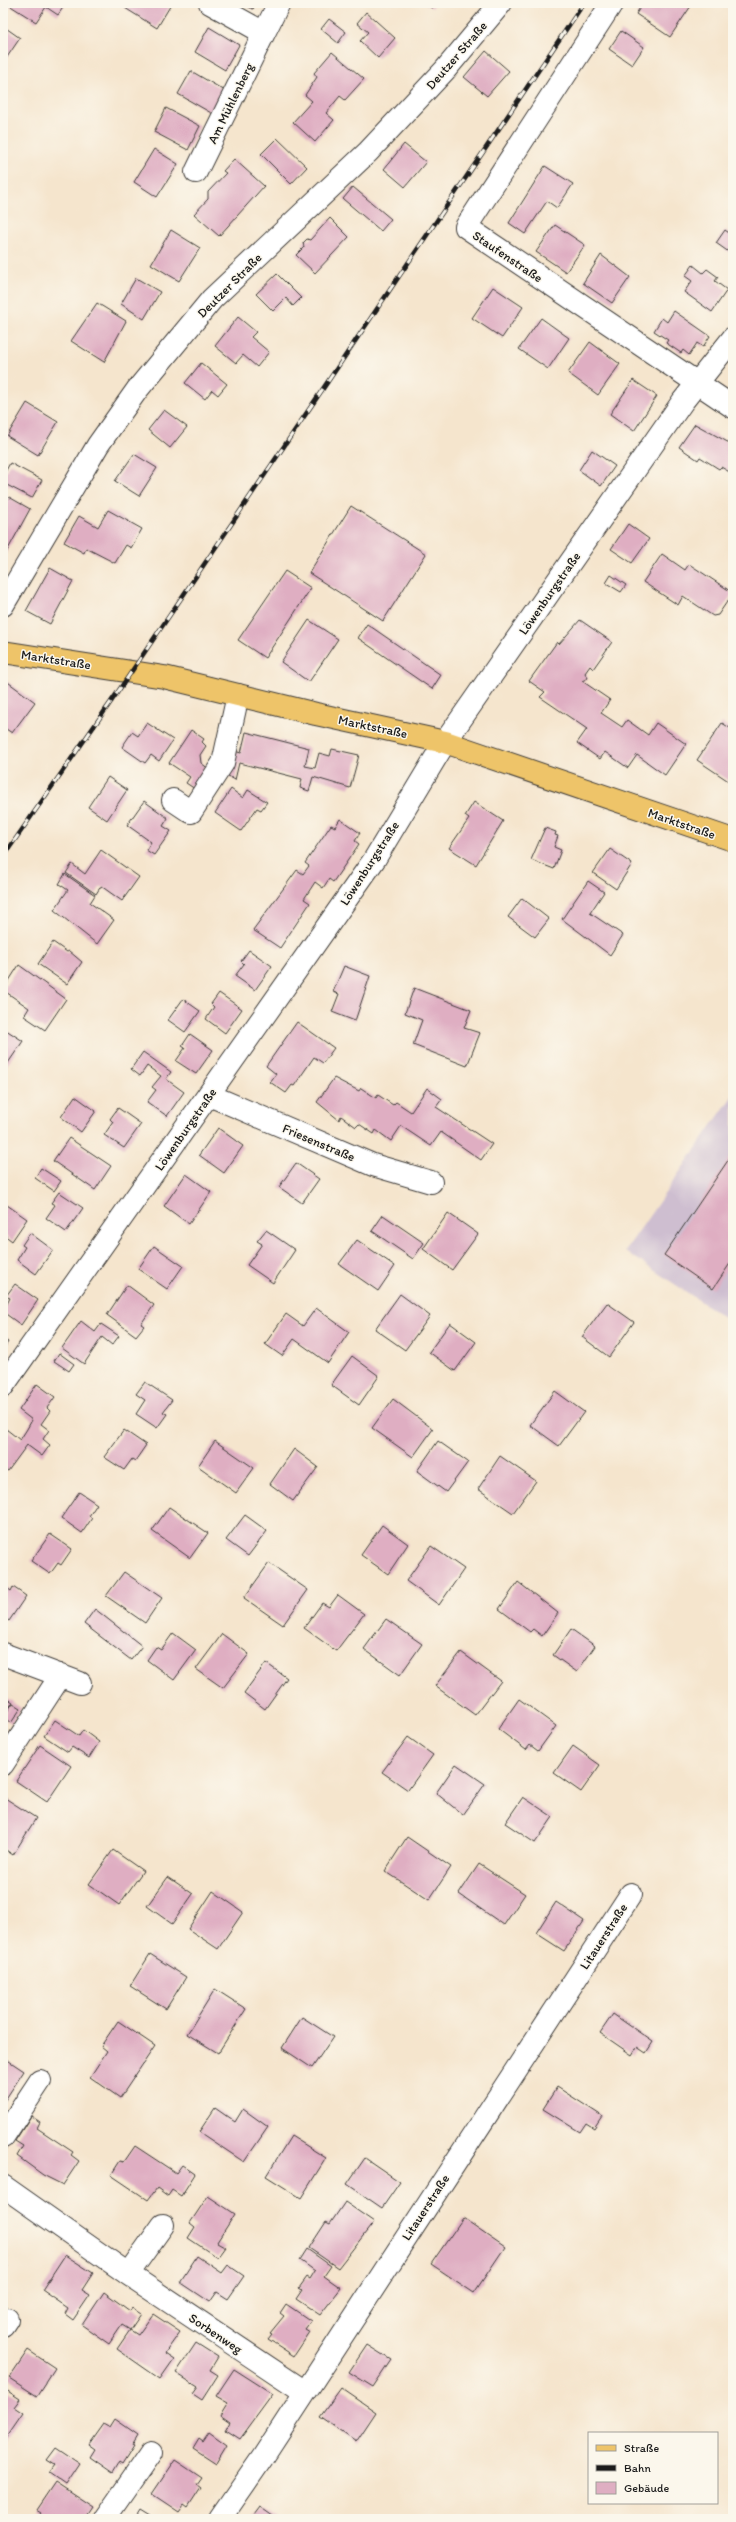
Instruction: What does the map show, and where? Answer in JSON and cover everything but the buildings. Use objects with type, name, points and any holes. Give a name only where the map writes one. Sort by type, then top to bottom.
[{"type":"main road","name":"Marktstraße","points":[[3,652],[164,677],[316,714],[445,742],[733,840]]},
{"type":"street","points":[[210,3],[264,33]]},
{"type":"street","name":"Am Mühlenberg","points":[[196,172],[279,3]]},
{"type":"street","name":"Deutzer Straße","points":[[3,605],[98,445],[138,390],[207,305],[368,152],[445,70],[501,3]]},
{"type":"street","name":"Staufenstraße","points":[[612,3],[466,227],[733,407]]},
{"type":"street","name":"Löwenburgstraße","points":[[3,1386],[374,860],[445,742],[678,408],[733,338]]},
{"type":"street","points":[[173,800],[191,812],[223,763],[238,695]]},
{"type":"street","name":"Friesenstraße","points":[[208,1095],[373,1165],[431,1182]]},
{"type":"street","points":[[3,1654],[70,1679],[3,1764]]},
{"type":"street","name":"Litauerstraße","points":[[220,2519],[305,2392],[631,1894]]},
{"type":"street","points":[[3,2137],[40,2081]]},
{"type":"street","name":"Sorbenweg","points":[[3,2186],[128,2274],[305,2392]]},
{"type":"street","points":[[128,2274],[163,2225]]},
{"type":"street","points":[[105,2519],[151,2453]]},
{"type":"shaded area","points":[[733,1095],[733,1323],[625,1251]]},
{"type":"railway","points":[[3,857],[115,696],[584,3]]}]
